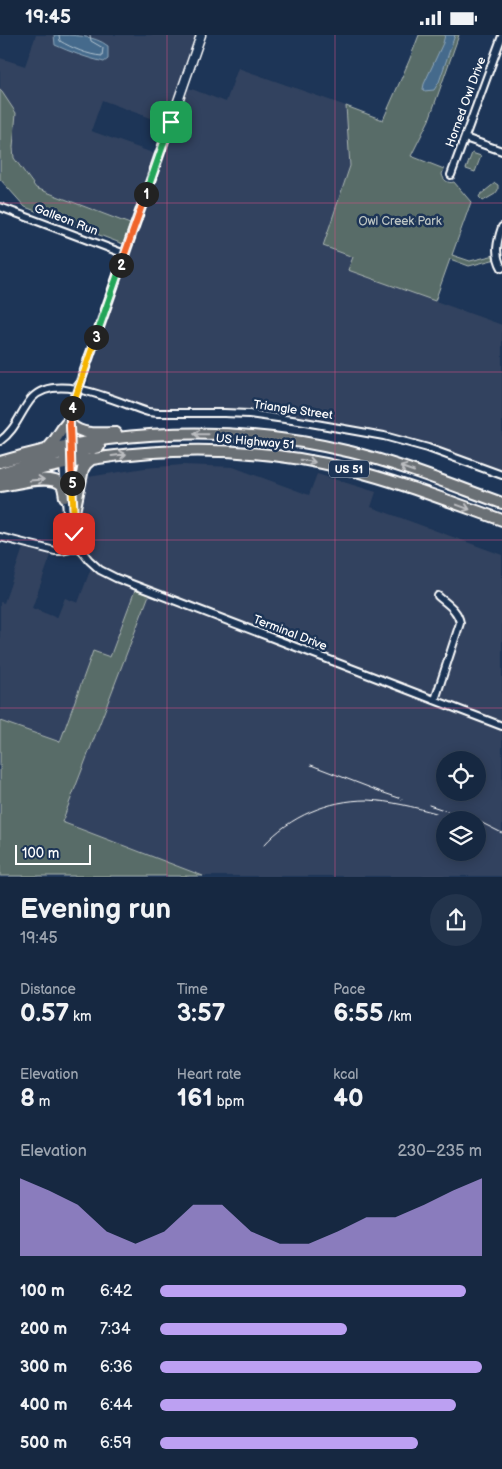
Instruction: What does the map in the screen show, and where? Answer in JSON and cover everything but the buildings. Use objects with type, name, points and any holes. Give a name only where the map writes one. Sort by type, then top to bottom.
[{"type":"main road","points":[[47,450],[55,442],[60,431],[68,421],[78,431],[88,433],[137,433],[150,435]]},
{"type":"main road","points":[[0,473],[58,455],[133,441],[150,435]]},
{"type":"main road","name":"US Highway 51","points":[[150,435],[237,435],[329,447],[396,465],[502,503]]},
{"type":"main road","name":"US 51","points":[[0,462],[47,450],[66,454]]},
{"type":"main road","name":"US Highway 51","points":[[0,480],[66,454],[93,458],[142,453],[210,451],[257,454],[302,459],[347,469],[390,481],[502,521]]},
{"type":"main road","points":[[74,512],[83,469],[93,458]]},
{"type":"main road","points":[[0,486],[33,480],[51,481],[63,486],[65,497]]},
{"type":"street","points":[[66,454],[68,421],[78,389],[201,35]]},
{"type":"street","name":"Horned Owl Drive","points":[[451,175],[502,36]]},
{"type":"street","points":[[465,138],[502,151]]},
{"type":"street","name":"Galleon Run","points":[[0,207],[125,254]]},
{"type":"street","points":[[502,227],[496,247],[502,267]]},
{"type":"street","name":"Triangle Street","points":[[0,441],[11,432],[29,402],[39,392],[54,388],[78,389],[148,412],[249,414],[384,436],[428,448],[502,475]]},
{"type":"street","name":"Terminal Drive","points":[[66,454],[65,497],[68,525],[79,547],[95,566],[116,578],[502,726]]},
{"type":"street","name":"Terminal Drive","points":[[66,454],[74,512],[74,534]]},
{"type":"street","points":[[0,537],[55,551],[79,547]]},
{"type":"street","points":[[435,700],[460,623],[458,615],[438,596]]},
{"type":"shaded area","points":[[36,35],[195,35],[178,84],[226,102],[238,68],[346,106],[350,166],[323,246],[353,257],[349,270],[502,325],[502,472],[450,454],[300,419],[147,409],[97,392],[91,388],[88,382],[93,362],[139,227],[37,188],[14,158],[16,113],[0,89],[0,58],[25,66]],"holes":[[[102,100],[174,127],[164,157],[91,131]]]},
{"type":"shaded area","points":[[182,465],[233,467],[309,495],[317,474],[376,492],[371,507],[502,555],[502,876],[203,876],[62,822],[151,589],[137,584],[110,657],[93,652],[60,742],[0,721],[0,602],[4,603],[23,548],[51,555],[32,608],[57,618],[65,598],[78,603],[94,560],[83,544],[79,526],[77,509],[82,478],[145,468]]},
{"type":"green space","name":"Owl Creek Park","points":[[419,35],[459,35],[429,120],[411,156],[444,169],[442,174],[445,180],[454,182],[471,202],[452,255],[470,261],[495,255],[496,259],[469,266],[450,259],[435,301],[348,270],[353,257],[323,246],[350,166],[346,106],[383,120]]},
{"type":"green space","points":[[0,89],[16,113],[14,158],[36,188],[130,224],[123,244],[25,207],[0,179]]},
{"type":"green space","points":[[472,153],[481,156],[475,172],[466,169]]},
{"type":"green space","points":[[495,183],[498,185],[498,190],[483,201],[479,197],[480,195]]},
{"type":"green space","points":[[135,590],[149,595],[62,822],[203,876],[0,876],[0,721],[60,742],[93,651],[110,657]]},
{"type":"water","points":[[54,35],[90,38],[102,42],[108,46],[108,59],[104,62],[61,48],[55,45]]},
{"type":"water","points":[[445,35],[455,35],[439,82],[434,90],[424,91],[424,84]]},
{"type":"railway","points":[[311,765],[402,799]]},
{"type":"railway","points":[[264,845],[274,835],[298,818],[339,803],[367,800],[402,805],[436,813]]},
{"type":"railway","points":[[429,805],[447,811]]},
{"type":"railway","points":[[486,825],[502,833]]},
{"type":"route","points":[[74,534],[69,415],[171,122]]}]
